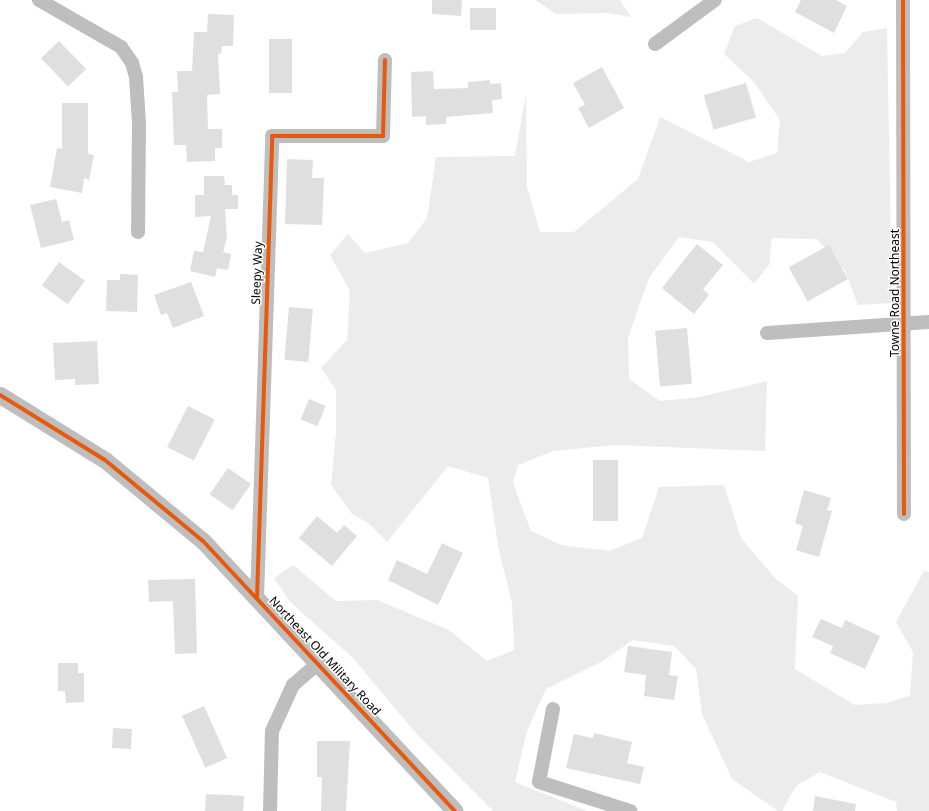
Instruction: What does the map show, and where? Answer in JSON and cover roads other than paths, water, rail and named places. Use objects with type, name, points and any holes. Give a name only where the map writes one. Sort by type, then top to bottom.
[{"type":"street","points":[[39,0],[120,47],[132,63],[136,77],[139,124],[138,232]]},
{"type":"street","points":[[654,44],[716,0]]},
{"type":"street","name":"Towne Road Northeast","points":[[903,0],[906,321],[904,514]]},
{"type":"street","name":"Sleepy Way","points":[[257,598],[272,136],[383,136],[385,60]]},
{"type":"street","points":[[767,333],[906,321],[929,322]]},
{"type":"street","name":"Northeast Old Military Road","points":[[0,395],[105,460],[203,541],[455,811]]},
{"type":"street","points":[[270,811],[272,731],[293,685],[318,663]]},
{"type":"street","points":[[553,709],[539,782],[630,811]]}]
